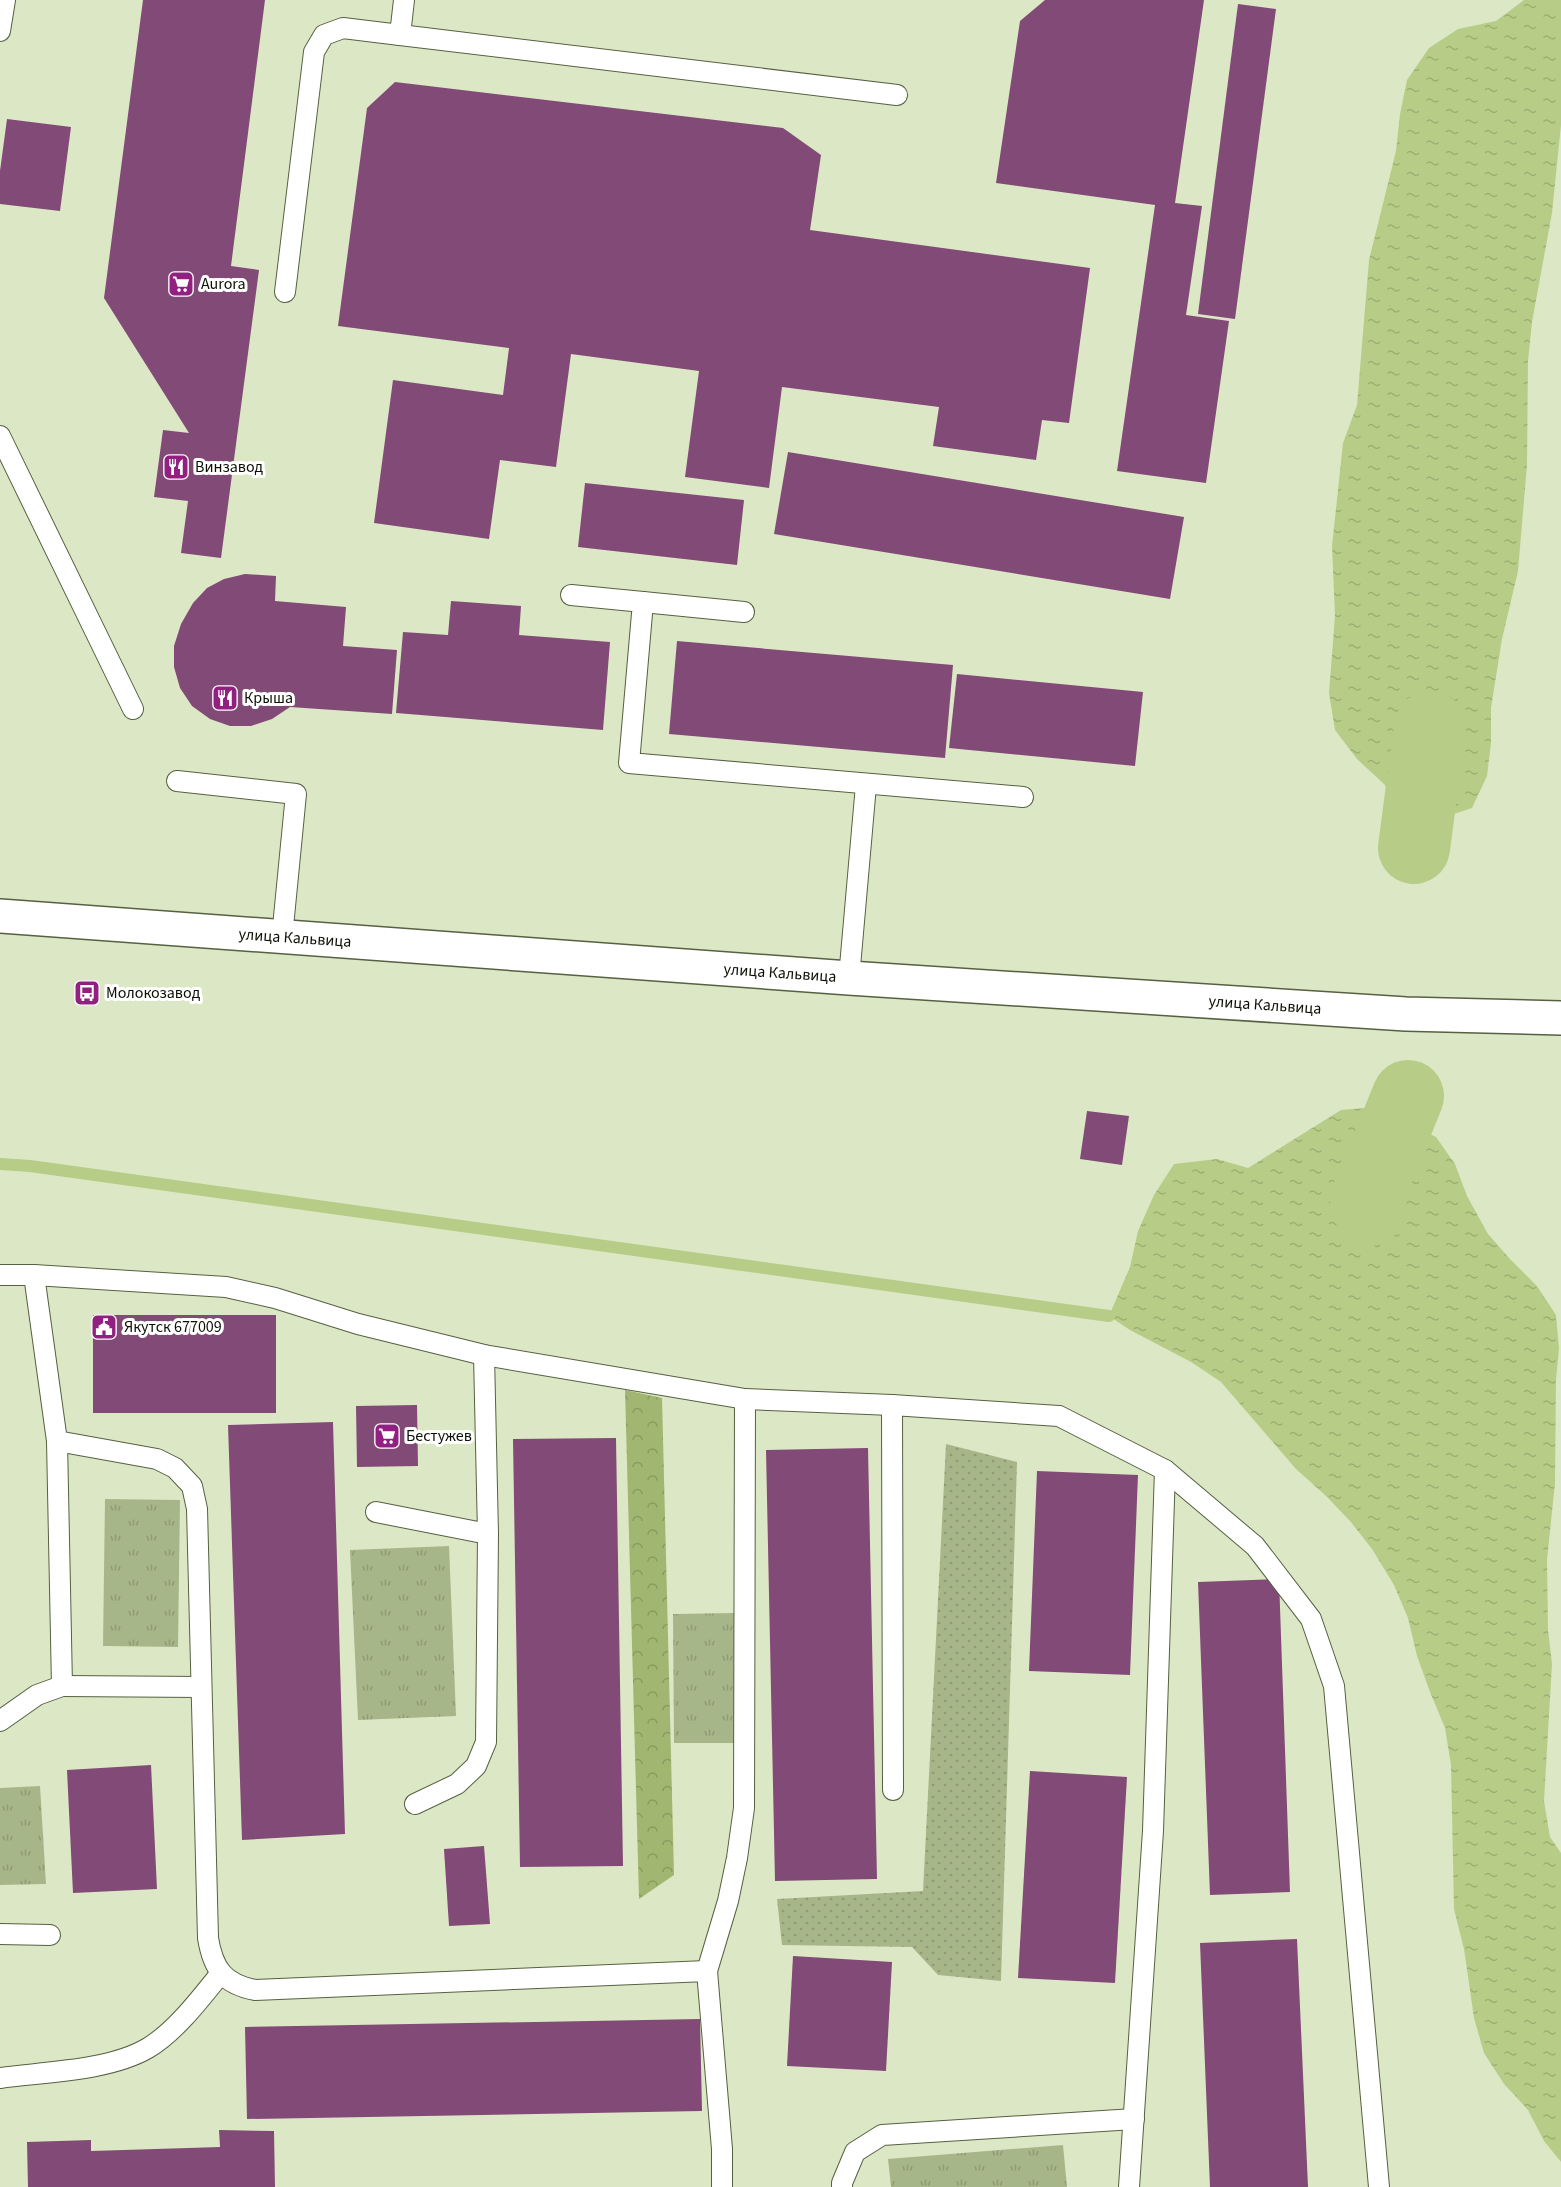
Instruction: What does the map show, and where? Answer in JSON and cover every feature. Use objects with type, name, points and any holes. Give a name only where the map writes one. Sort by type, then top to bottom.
[{"type":"street","name":"улица Кальвица","points":[[0,916],[849,978],[1406,1014],[1561,1018]]},
{"type":"lane","points":[[0,31],[5,0]]},
{"type":"lane","points":[[400,34],[404,0]]},
{"type":"lane","points":[[285,292],[314,52],[324,35],[343,28],[897,95]]},
{"type":"lane","points":[[0,435],[133,709]]},
{"type":"lane","points":[[571,595],[744,612]]},
{"type":"lane","points":[[643,602],[628,764],[1023,797]]},
{"type":"lane","points":[[177,781],[296,794],[282,937]]},
{"type":"lane","points":[[849,978],[866,785]]},
{"type":"lane","points":[[0,1275],[34,1275],[226,1287],[275,1298],[358,1324],[484,1355],[704,1390],[745,1399],[892,1405],[1059,1416],[1165,1470],[1255,1546],[1311,1619],[1334,1686],[1379,2187]]},
{"type":"lane","points":[[34,1275],[57,1441],[62,1686]]},
{"type":"lane","points":[[415,1804],[458,1785],[476,1766],[486,1742],[488,1534],[484,1355]]},
{"type":"lane","points":[[722,2187],[722,2149],[707,1971],[728,1901],[744,1808],[745,1399]]},
{"type":"lane","points":[[892,1405],[893,1790]]},
{"type":"lane","points":[[57,1441],[157,1459],[175,1468],[192,1486],[197,1509],[208,1938],[211,1956],[221,1973],[237,1986],[255,1990],[707,1971]]},
{"type":"lane","points":[[1129,2187],[1153,1831],[1165,1470]]},
{"type":"lane","points":[[376,1512],[488,1534]]},
{"type":"lane","points":[[0,1721],[37,1695],[62,1686],[201,1687]]},
{"type":"lane","points":[[0,1934],[50,1935]]},
{"type":"lane","points":[[0,2078],[109,2064],[148,2048],[186,2016],[221,1973]]},
{"type":"lane","points":[[842,2187],[855,2152],[882,2135],[1134,2119]]},
{"type":"green space","points":[[625,1390],[662,1398],[674,1875],[639,1899]]},
{"type":"green space","points":[[946,1444],[1017,1462],[1001,1981],[938,1975],[912,1947],[782,1945],[777,1899],[923,1891]]},
{"type":"green space","points":[[105,1499],[180,1500],[178,1647],[103,1646]]},
{"type":"green space","points":[[449,1546],[456,1716],[358,1720],[350,1550]]},
{"type":"green space","points":[[734,1613],[735,1743],[674,1743],[673,1614]]},
{"type":"green space","points":[[40,1786],[46,1884],[0,1885],[0,1788]]},
{"type":"green space","points":[[1063,2145],[1067,2187],[891,2187],[888,2159]]},
{"type":"water","points":[[1524,0],[1561,0],[1561,125],[1552,213],[1532,322],[1528,361],[1527,465],[1518,571],[1502,639],[1491,708],[1491,743],[1487,776],[1472,808],[1402,831],[1385,785],[1357,759],[1335,730],[1329,693],[1335,616],[1332,546],[1343,443],[1357,405],[1369,260],[1396,151],[1407,80],[1429,48],[1458,29],[1496,21]]},
{"type":"water","points":[[1376,1107],[1436,1137],[1455,1164],[1467,1196],[1488,1234],[1537,1286],[1556,1315],[1559,1348],[1556,1380],[1555,1483],[1547,1560],[1548,1630],[1552,1664],[1544,1801],[1550,1837],[1561,1853],[1561,2162],[1544,2141],[1528,2110],[1504,2084],[1484,2053],[1474,2018],[1464,1949],[1454,1909],[1451,1765],[1445,1728],[1417,1656],[1408,1618],[1394,1585],[1372,1549],[1350,1521],[1296,1469],[1221,1382],[1191,1362],[1130,1330],[1109,1316],[1130,1267],[1138,1231],[1154,1195],[1174,1164],[1217,1159],[1248,1168],[1341,1110]]},
{"type":"building","name":"Aurora","points":[[143,0],[265,0],[231,266],[259,270],[221,558],[181,553],[188,501],[154,497],[163,430],[189,433],[104,298]]},
{"type":"building","points":[[1045,0],[1204,0],[1175,203],[1202,206],[1186,315],[1229,321],[1206,483],[1117,471],[1155,205],[996,183],[1020,21]]},
{"type":"building","points":[[1238,4],[1276,9],[1235,319],[1198,314]]},
{"type":"building","points":[[395,82],[783,128],[821,155],[810,230],[1090,268],[1069,423],[1042,420],[1036,460],[933,446],[939,407],[782,387],[769,488],[685,477],[699,371],[571,354],[556,467],[500,460],[489,539],[374,523],[393,380],[503,395],[509,348],[338,326],[367,108]]},
{"type":"building","points":[[7,119],[71,127],[60,211],[0,204],[0,171]]},
{"type":"building","points":[[788,452],[1184,517],[1170,599],[774,534]]},
{"type":"building","points":[[585,483],[744,500],[737,565],[578,547]]},
{"type":"building","points":[[245,574],[276,576],[275,601],[346,607],[343,646],[397,650],[392,714],[290,707],[272,719],[251,726],[230,726],[210,719],[192,706],[180,688],[174,667],[174,646],[181,624],[193,603],[207,588],[224,579]]},
{"type":"building","points":[[451,601],[521,606],[519,635],[610,642],[603,730],[396,713],[403,632],[448,635]]},
{"type":"building","points":[[677,641],[953,665],[945,758],[669,734]]},
{"type":"building","points":[[957,674],[1143,692],[1135,766],[949,748]]},
{"type":"building","points":[[1087,1111],[1129,1116],[1122,1165],[1080,1159]]},
{"type":"building","points":[[93,1315],[276,1315],[276,1413],[93,1413]]},
{"type":"building","name":"Бестужев","points":[[417,1405],[418,1466],[357,1467],[356,1406]]},
{"type":"building","points":[[333,1422],[345,1834],[242,1840],[228,1425]]},
{"type":"building","points":[[616,1438],[623,1866],[520,1867],[513,1439]]},
{"type":"building","points":[[868,1448],[877,1879],[775,1881],[766,1450]]},
{"type":"building","points":[[1037,1471],[1138,1475],[1130,1675],[1029,1671]]},
{"type":"building","points":[[1279,1579],[1290,1892],[1210,1895],[1198,1582]]},
{"type":"building","points":[[151,1765],[157,1889],[73,1893],[67,1770]]},
{"type":"building","points":[[1030,1771],[1127,1777],[1115,1983],[1018,1978]]},
{"type":"building","points":[[484,1846],[490,1924],[449,1926],[444,1849]]},
{"type":"building","points":[[1297,1939],[1308,2187],[1210,2187],[1200,1943]]},
{"type":"building","points":[[793,1956],[892,1962],[886,2071],[787,2066]]},
{"type":"building","points":[[700,2019],[702,2111],[247,2119],[245,2027]]},
{"type":"building","points":[[219,2130],[274,2131],[275,2187],[28,2187],[27,2142],[91,2140],[91,2151],[220,2147]]},
{"type":"waterway","points":[[1414,848],[1430,727]]},
{"type":"waterway","points":[[1369,1210],[1366,1200],[1408,1096]]},
{"type":"waterway","points":[[0,1164],[30,1166],[1109,1316]]},
{"type":"place","name":"Aurora","points":[[181,284]]},
{"type":"place","name":"Винзавод","points":[[176,467]]},
{"type":"place","name":"Крыша","points":[[225,698]]},
{"type":"place","name":"Молокозавод","points":[[87,993]]},
{"type":"place","name":"Якутск 677009","points":[[104,1327]]},
{"type":"place","name":"Бестужев","points":[[387,1436]]}]
